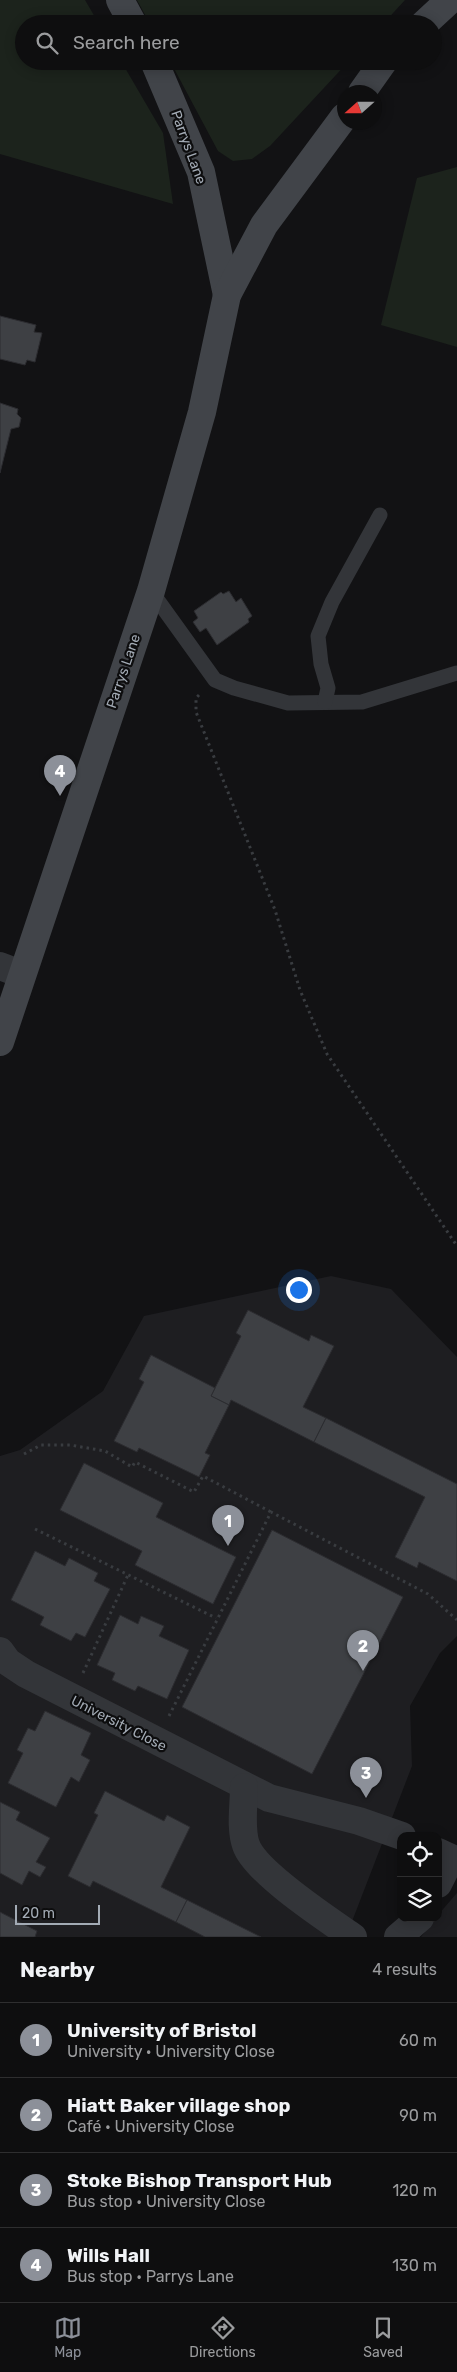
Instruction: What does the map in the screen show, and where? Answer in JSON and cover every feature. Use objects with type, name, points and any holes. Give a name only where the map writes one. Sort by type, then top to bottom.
[{"type":"main road","points":[[120,0],[128,15]]},
{"type":"main road","points":[[434,15],[450,0]]},
{"type":"main road","name":"Parrys Lane","points":[[158,70],[200,172],[227,295]]},
{"type":"main road","points":[[367,85],[378,70]]},
{"type":"main road","name":"Parrys Lane","points":[[0,1042],[11,970],[151,591],[202,412],[227,295],[264,225],[337,126]]},
{"type":"street","name":"University Close","points":[[0,1652],[8,1662],[26,1674],[244,1787],[291,1806],[359,1821],[397,1834]]},
{"type":"street","points":[[244,1787],[243,1832],[251,1856],[271,1875],[352,1937]]},
{"type":"street","points":[[441,1877],[449,1857]]},
{"type":"street","points":[[398,1937],[415,1922]]},
{"type":"lane","points":[[325,702],[328,688],[321,664],[318,636],[332,602],[380,515]]},
{"type":"lane","points":[[151,591],[215,680],[234,688],[288,703],[362,702],[457,673]]},
{"type":"path","points":[[215,680],[196,698],[196,712],[272,901],[300,990],[327,1054],[457,1246]]},
{"type":"path","points":[[24,1454],[41,1445],[70,1445],[105,1451],[132,1467],[135,1462],[194,1492],[203,1476],[428,1594],[457,1620]]},
{"type":"path","points":[[183,1687],[216,1618],[271,1512]]},
{"type":"path","points":[[35,1529],[216,1618]]},
{"type":"path","points":[[95,1647],[128,1575]]},
{"type":"shaded area","points":[[0,0],[85,0],[94,15],[15,15],[15,70],[126,70],[163,133],[173,204],[0,154]]},
{"type":"shaded area","points":[[137,0],[405,0],[391,15],[145,15]]},
{"type":"shaded area","points":[[175,70],[341,70],[270,146],[252,159],[233,161],[218,151]]},
{"type":"shaded area","points":[[457,167],[457,347],[381,325],[417,178]]},
{"type":"shaded area","points":[[331,1276],[391,1289],[457,1357],[457,1636],[440,1653],[410,1706],[412,1766],[346,1937],[0,1937],[0,1456],[20,1450],[103,1391],[144,1316]]},
{"type":"shaded area","points":[[457,1893],[457,1937],[421,1937],[433,1922],[442,1922],[442,1910]]},
{"type":"building","points":[[0,316],[36,325],[34,332],[42,333],[35,362],[27,360],[25,365],[0,359]]},
{"type":"building","points":[[0,403],[18,409],[17,414],[21,418],[19,427],[11,429],[0,473]]},
{"type":"building","points":[[229,591],[236,602],[241,598],[252,616],[248,619],[249,622],[217,645],[206,628],[200,632],[193,622],[198,618],[194,611],[221,592],[223,594]]},
{"type":"building","points":[[248,1310],[309,1341],[311,1335],[334,1346],[303,1407],[326,1418],[314,1442],[231,1400],[229,1405],[211,1396],[241,1336],[236,1333]]},
{"type":"building","points":[[151,1355],[215,1388],[211,1396],[229,1405],[205,1453],[210,1455],[199,1477],[139,1448],[137,1452],[114,1441],[144,1382],[139,1379]]},
{"type":"building","points":[[326,1418],[457,1484],[457,1581],[419,1562],[417,1568],[395,1557],[425,1497],[314,1442]]},
{"type":"building","points":[[84,1463],[163,1503],[156,1517],[236,1557],[213,1604],[135,1565],[142,1551],[60,1510]]},
{"type":"building","points":[[272,1530],[403,1597],[312,1774],[182,1707]]},
{"type":"building","points":[[35,1551],[65,1566],[69,1558],[98,1573],[94,1581],[110,1589],[85,1637],[76,1633],[71,1641],[40,1625],[44,1617],[11,1600]]},
{"type":"building","points":[[120,1615],[138,1624],[141,1616],[164,1626],[159,1636],[189,1650],[167,1699],[138,1686],[135,1691],[112,1680],[115,1673],[97,1665]]},
{"type":"building","points":[[45,1711],[91,1733],[81,1755],[90,1760],[79,1782],[71,1777],[56,1807],[8,1783],[23,1753],[17,1750],[28,1728],[35,1731]]},
{"type":"building","points":[[105,1791],[164,1821],[167,1815],[190,1827],[161,1887],[187,1900],[176,1922],[93,1881],[90,1887],[68,1876],[98,1815],[94,1813]]},
{"type":"building","points":[[0,1802],[20,1812],[16,1820],[50,1838],[36,1862],[46,1867],[40,1877],[29,1871],[22,1885],[0,1873]]},
{"type":"building","points":[[187,1900],[261,1937],[205,1937],[176,1922]]},
{"type":"building","points":[[0,1912],[37,1931],[35,1937],[0,1937]]},
{"type":"place","name":"Wills Hall","points":[[60,796]]},
{"type":"place","name":"University of Bristol","points":[[228,1546]]},
{"type":"place","name":"Hiatt Baker village shop","points":[[363,1671]]},
{"type":"place","name":"Stoke Bishop Transport Hub","points":[[366,1798]]}]
